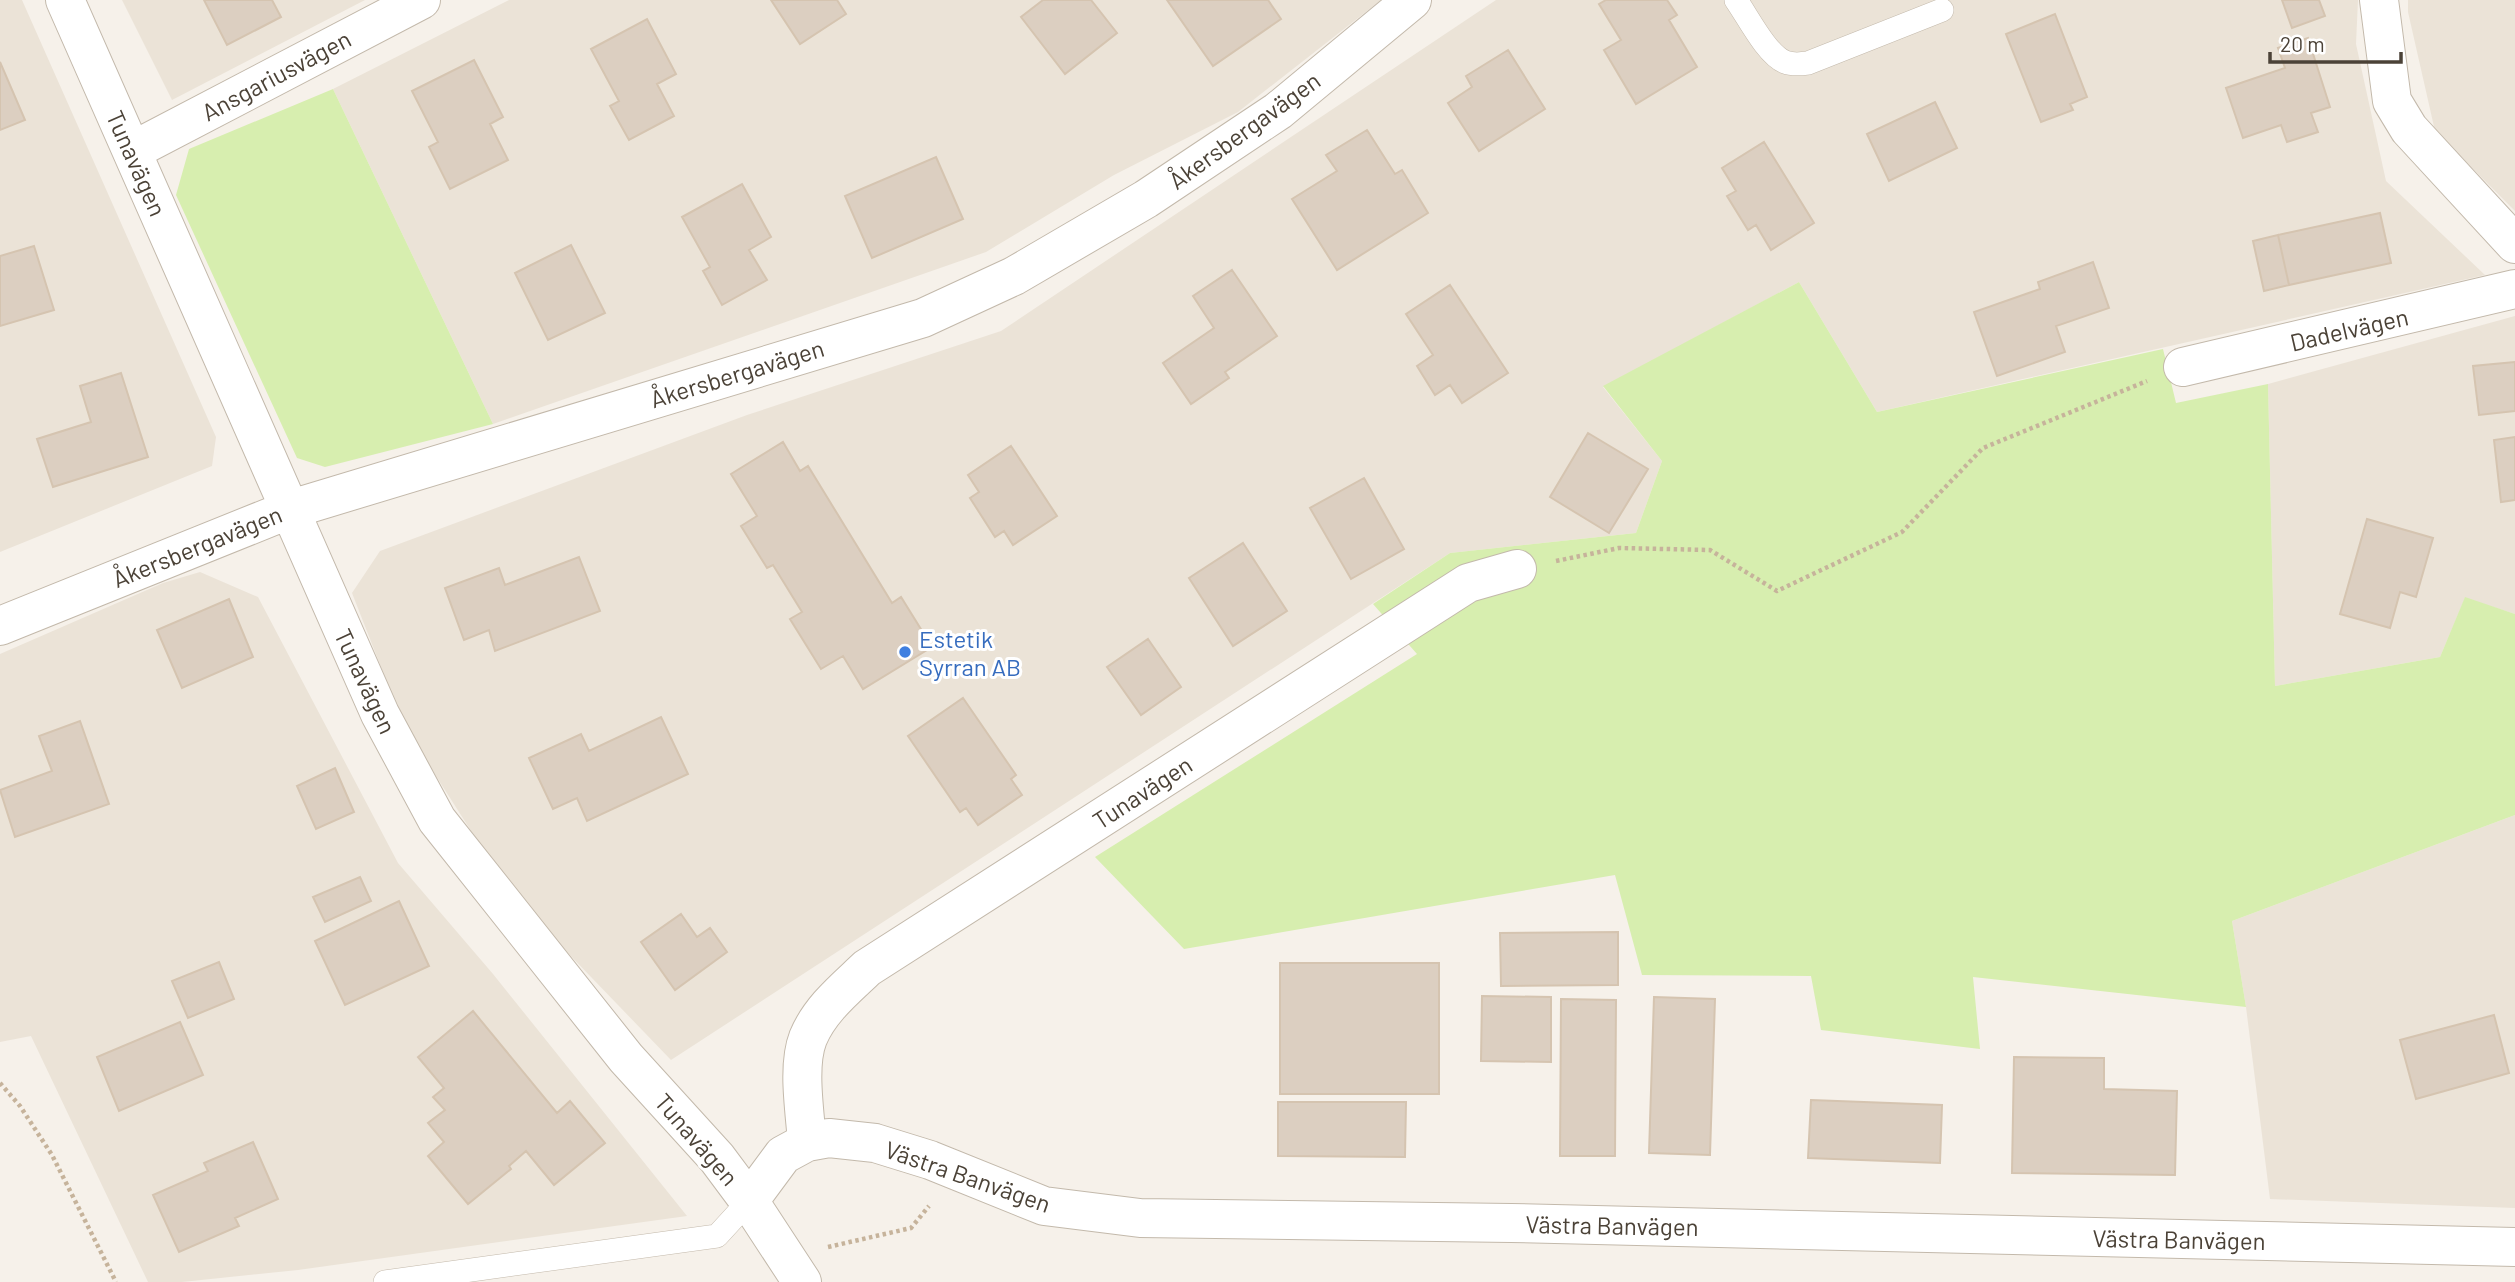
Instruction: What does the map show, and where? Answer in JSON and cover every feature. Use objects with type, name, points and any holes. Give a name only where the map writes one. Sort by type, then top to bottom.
[{"type":"street","name":"Tunavägen","points":[[65,0],[380,714],[438,820],[626,1058],[717,1158],[794,1269]]},
{"type":"street","name":"Ansgariusvägen","points":[[132,151],[421,0]]},
{"type":"street","name":"Åkersbergavägen","points":[[0,626],[288,510],[923,318],[1014,276],[1146,199],[1278,111],[1412,0]]},
{"type":"street","points":[[2379,0],[2392,101],[2409,129],[2515,243]]},
{"type":"street","name":"Dadelvägen","points":[[2183,366],[2509,293],[2515,289]]},
{"type":"street","name":"Tunavägen","points":[[807,1142],[803,1077],[808,1039],[832,1001],[867,968],[1468,583],[1517,569]]},
{"type":"street","name":"Västra Banvägen","points":[[749,1201],[783,1154],[807,1142],[830,1138],[875,1143],[930,1160],[1044,1206],[1140,1219],[1511,1223],[2515,1247]]},
{"type":"lane","points":[[1737,0],[1773,55],[1795,64],[1808,63],[1942,10]]},
{"type":"lane","points":[[385,1282],[717,1236],[749,1201]]},
{"type":"path","points":[[1517,569],[1619,548],[1710,550],[1777,591],[1902,532],[1983,448],[2183,366]]},
{"type":"path","points":[[0,1083],[20,1106],[52,1155],[116,1282]]},
{"type":"path","points":[[794,1269],[911,1228],[957,1173]]},
{"type":"shaded area","points":[[0,0],[22,0],[216,437],[212,466],[0,552]]},
{"type":"shaded area","points":[[122,0],[365,0],[172,100]]},
{"type":"shaded area","points":[[509,0],[1381,0],[1238,112],[1114,175],[986,252],[493,424],[333,89]]},
{"type":"shaded area","points":[[1496,0],[2358,0],[2356,44],[2386,181],[2485,275],[1877,412],[1799,282],[1603,387],[1662,461],[1636,533],[1450,553],[671,1060],[512,895],[404,726],[352,593],[380,551],[747,415],[1001,331]]},
{"type":"shaded area","points":[[2408,0],[2515,0],[2515,211],[2435,131],[2408,12]]},
{"type":"shaded area","points":[[2515,316],[2515,614],[2465,598],[2440,657],[2275,686],[2268,384]]},
{"type":"shaded area","points":[[200,572],[258,597],[398,863],[493,974],[687,1216],[298,1270],[182,1282],[148,1282],[31,1036],[0,1042],[0,654],[163,583]]},
{"type":"shaded area","points":[[2515,815],[2515,1208],[2270,1199],[2246,1007],[2232,921]]},
{"type":"green space","points":[[333,89],[493,424],[325,467],[297,458],[176,195],[189,149]]},
{"type":"green space","points":[[1799,282],[1877,412],[2163,349],[2176,403],[2268,384],[2275,686],[2440,657],[2465,597],[2515,614],[2515,815],[2232,921],[2246,1007],[1973,977],[1980,1049],[1821,1030],[1811,976],[1642,975],[1615,875],[1184,949],[1095,857],[1417,654],[1373,604],[1450,553],[1636,533],[1662,461],[1603,386]]},
{"type":"building","points":[[204,0],[272,0],[281,17],[227,45]]},
{"type":"building","points":[[771,0],[837,0],[846,14],[800,44]]},
{"type":"building","points":[[1043,0],[1091,0],[1117,33],[1065,74],[1021,17]]},
{"type":"building","points":[[1167,0],[1268,0],[1281,19],[1213,66]]},
{"type":"building","points":[[1606,0],[1667,0],[1677,15],[1669,20],[1697,67],[1636,104],[1604,50],[1621,40],[1599,4]]},
{"type":"building","points":[[2282,0],[2319,0],[2325,16],[2292,28]]},
{"type":"building","points":[[2055,14],[2087,97],[2070,104],[2073,110],[2041,122],[2006,34]]},
{"type":"building","points":[[647,19],[676,74],[657,84],[674,116],[629,140],[610,106],[619,101],[591,49]]},
{"type":"building","points":[[2308,38],[2330,107],[2311,113],[2318,132],[2287,142],[2281,125],[2243,138],[2226,88],[2285,68],[2278,48]]},
{"type":"building","points":[[1508,50],[1545,109],[1479,151],[1448,103],[1472,87],[1466,76]]},
{"type":"building","points":[[474,60],[503,117],[490,124],[508,160],[450,189],[429,147],[438,142],[412,91]]},
{"type":"building","points":[[0,62],[25,120],[0,130]]},
{"type":"building","points":[[1935,102],[1957,148],[1889,181],[1867,134]]},
{"type":"building","points":[[1367,130],[1395,174],[1402,170],[1428,213],[1337,270],[1292,199],[1337,171],[1326,155]]},
{"type":"building","points":[[1764,142],[1814,223],[1771,250],[1756,225],[1748,230],[1727,196],[1736,191],[1722,168]]},
{"type":"building","points":[[936,157],[963,219],[872,258],[845,196]]},
{"type":"building","points":[[742,184],[771,237],[749,250],[767,280],[722,305],[703,271],[710,267],[682,217]]},
{"type":"building","points":[[2380,213],[2391,263],[2289,285],[2278,235]]},
{"type":"building","points":[[2278,235],[2289,285],[2264,291],[2253,241]]},
{"type":"building","points":[[571,245],[605,313],[548,340],[515,273]]},
{"type":"building","points":[[34,246],[54,310],[0,326],[0,256]]},
{"type":"building","points":[[2093,262],[2109,308],[2056,326],[2065,352],[1997,376],[1974,312],[2040,289],[2038,282]]},
{"type":"building","points":[[1232,270],[1277,336],[1225,372],[1229,378],[1191,404],[1163,363],[1214,328],[1193,296]]},
{"type":"building","points":[[1450,285],[1508,373],[1462,403],[1450,385],[1435,395],[1417,366],[1433,355],[1406,314]]},
{"type":"building","points":[[2515,362],[2515,411],[2479,415],[2473,366]]},
{"type":"building","points":[[121,373],[148,457],[53,487],[37,439],[91,422],[80,386]]},
{"type":"building","points":[[1588,433],[1648,469],[1609,533],[1550,497]]},
{"type":"building","points":[[2515,437],[2515,500],[2501,502],[2494,440]]},
{"type":"building","points":[[783,442],[800,471],[808,466],[892,603],[901,597],[932,647],[863,689],[843,656],[821,669],[790,619],[802,612],[773,565],[767,568],[741,526],[757,516],[731,474]]},
{"type":"building","points":[[1011,446],[1057,516],[1013,545],[1004,531],[995,537],[970,498],[979,492],[968,475]]},
{"type":"building","points":[[1364,478],[1404,549],[1351,579],[1310,508]]},
{"type":"building","points":[[2367,519],[2433,538],[2416,597],[2400,592],[2390,628],[2340,614]]},
{"type":"building","points":[[1243,543],[1287,611],[1233,646],[1189,578]]},
{"type":"building","points":[[579,557],[600,611],[495,651],[489,630],[464,640],[445,588],[499,568],[505,585]]},
{"type":"building","points":[[229,599],[253,657],[182,688],[157,630]]},
{"type":"building","points":[[1148,639],[1181,687],[1141,715],[1107,667]]},
{"type":"building","points":[[963,698],[1016,775],[1011,779],[1022,795],[978,825],[966,808],[960,812],[908,736]]},
{"type":"building","points":[[661,717],[688,774],[587,821],[577,798],[553,809],[529,758],[581,734],[589,751]]},
{"type":"building","points":[[80,721],[109,804],[15,837],[0,790],[52,771],[39,736]]},
{"type":"building","points":[[335,768],[354,812],[316,829],[297,786]]},
{"type":"building","points":[[360,877],[371,901],[325,922],[313,897]]},
{"type":"building","points":[[399,901],[429,966],[345,1005],[315,941]]},
{"type":"building","points":[[681,914],[697,937],[710,928],[727,952],[675,990],[641,942]]},
{"type":"building","points":[[1618,932],[1618,985],[1501,986],[1500,933]]},
{"type":"building","points":[[219,962],[234,999],[188,1018],[172,981]]},
{"type":"building","points":[[1280,963],[1439,963],[1439,1094],[1280,1094]]},
{"type":"building","points":[[1482,996],[1551,997],[1551,1062],[1481,1061]]},
{"type":"building","points":[[1654,997],[1715,999],[1710,1155],[1649,1153]]},
{"type":"building","points":[[1561,999],[1616,1000],[1615,1156],[1560,1156]]},
{"type":"building","points":[[473,1011],[557,1113],[570,1101],[605,1143],[554,1185],[526,1151],[509,1166],[511,1169],[468,1204],[428,1156],[444,1142],[428,1123],[445,1110],[433,1097],[444,1088],[418,1057]]},
{"type":"building","points":[[2494,1015],[2509,1073],[2416,1099],[2400,1040]]},
{"type":"building","points":[[180,1022],[203,1075],[119,1111],[97,1057]]},
{"type":"building","points":[[2014,1057],[2104,1058],[2104,1089],[2177,1091],[2175,1175],[2012,1173]]},
{"type":"building","points":[[1811,1100],[1942,1105],[1940,1163],[1808,1158]]},
{"type":"building","points":[[1278,1102],[1406,1102],[1405,1157],[1278,1156]]},
{"type":"building","points":[[253,1142],[278,1199],[235,1218],[239,1226],[179,1252],[153,1195],[208,1171],[204,1163]]},
{"type":"place","name":"Estetik Syrran AB","points":[[905,652]]}]
